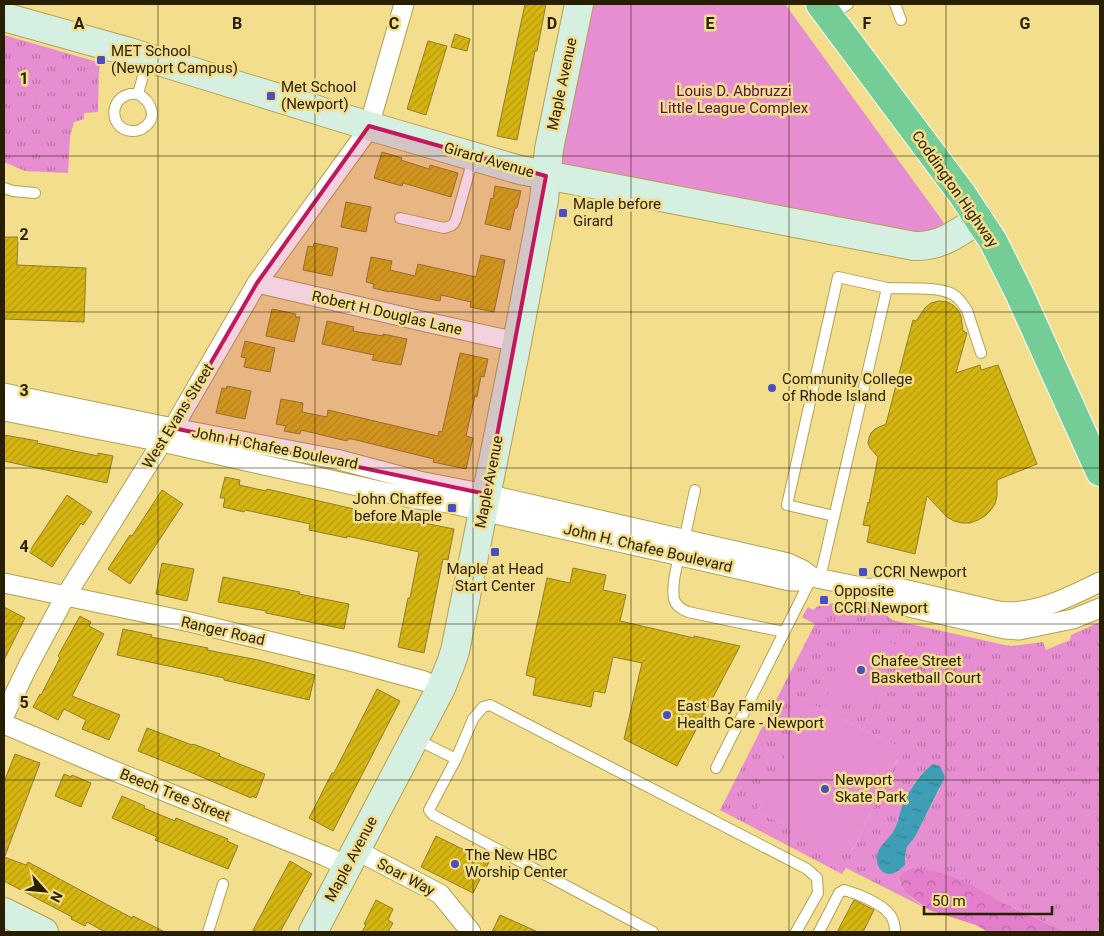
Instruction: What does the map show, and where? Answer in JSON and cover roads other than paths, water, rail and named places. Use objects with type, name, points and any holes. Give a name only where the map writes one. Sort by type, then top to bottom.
[{"type":"highway","name":"Coddington Highway","points":[[832,8],[962,194],[996,247],[1100,472]]},
{"type":"street","name":"West Evans Street","points":[[4,716],[65,597],[167,435],[257,283],[362,140],[369,126],[404,4]]},
{"type":"street","name":"Maple Avenue","points":[[313,932],[441,688],[451,663],[458,638],[517,342],[544,200],[549,149],[579,4]]},
{"type":"street","name":"Girard Avenue","points":[[4,16],[369,126],[546,176],[914,246],[933,245],[945,241],[979,220]]},
{"type":"street","name":"Robert H Douglas Lane","points":[[257,283],[517,342]]},
{"type":"street","name":"John H Chafee Boulevard","points":[[4,393],[167,435]]},
{"type":"street","name":"John H Chafee Boulevard","points":[[4,411],[336,459],[419,480],[484,502]]},
{"type":"street","name":"John H. Chafee Boulevard","points":[[484,502],[682,547],[790,581],[816,578],[870,589],[879,586],[890,586],[998,611],[1020,611],[1063,600],[1100,582]]},
{"type":"street","name":"Ranger Road","points":[[4,583],[209,627],[350,661],[424,681],[441,688]]},
{"type":"street","name":"John H. Chafee Boulevard","points":[[870,589],[876,596],[887,602],[1005,629],[1019,630],[1073,619],[1100,608]]},
{"type":"street","name":"Beech Tree Street","points":[[4,724],[324,856],[352,858]]},
{"type":"street","name":"Soar Way","points":[[352,858],[440,894],[471,932]]},
{"type":"street","points":[[4,912],[44,932]]},
{"type":"lane","points":[[895,4],[901,20]]},
{"type":"lane","points":[[138,94],[148,58]]},
{"type":"lane","points":[[400,218],[444,228],[454,224],[474,156]]},
{"type":"lane","points":[[4,188],[13,191],[35,193]]},
{"type":"lane","points":[[834,516],[787,505],[838,277],[887,288],[936,290],[954,295],[967,310],[981,353]]},
{"type":"lane","points":[[716,768],[784,632],[816,578],[834,516],[887,288]]},
{"type":"lane","points":[[695,490],[674,587],[674,600],[679,608],[688,612],[784,632]]},
{"type":"lane","points":[[653,932],[433,815],[429,810],[456,759],[474,719],[483,707],[490,705],[807,869],[816,878],[818,893],[796,932]]},
{"type":"lane","points":[[414,738],[456,759]]},
{"type":"lane","points":[[208,932],[223,884]]},
{"type":"lane","points":[[819,932],[839,894],[844,890],[861,896],[890,914],[896,932]]},
{"type":"water","points":[[933,764],[940,766],[945,777],[915,837],[907,847],[905,865],[893,873],[885,873],[878,866],[878,852],[896,827],[903,804],[912,788],[924,772]]},
{"type":"place","name":"MET School (Newport Campus)","points":[[101,60]]},
{"type":"place","name":"Met School (Newport)","points":[[271,96]]},
{"type":"place","name":"Maple before Girard","points":[[563,213]]},
{"type":"place","name":"Community College of Rhode Island","points":[[772,388]]},
{"type":"place","name":"John Chaffee before Maple","points":[[452,508]]},
{"type":"place","name":"Maple at Head Start Center","points":[[495,552]]},
{"type":"place","name":"CCRI Newport","points":[[863,572]]},
{"type":"place","name":"Opposite CCRI Newport","points":[[824,600]]},
{"type":"place","name":"Chafee Street Basketball Court","points":[[861,670]]},
{"type":"place","name":"East Bay Family Health Care - Newport","points":[[667,715]]},
{"type":"place","name":"Newport Skate Park","points":[[825,789]]},
{"type":"place","name":"The New HBC Worship Center","points":[[455,864]]},
{"type":"park label","name":"Louis D. Abbruzzi Little League Complex","points":[[734,100]]}]
